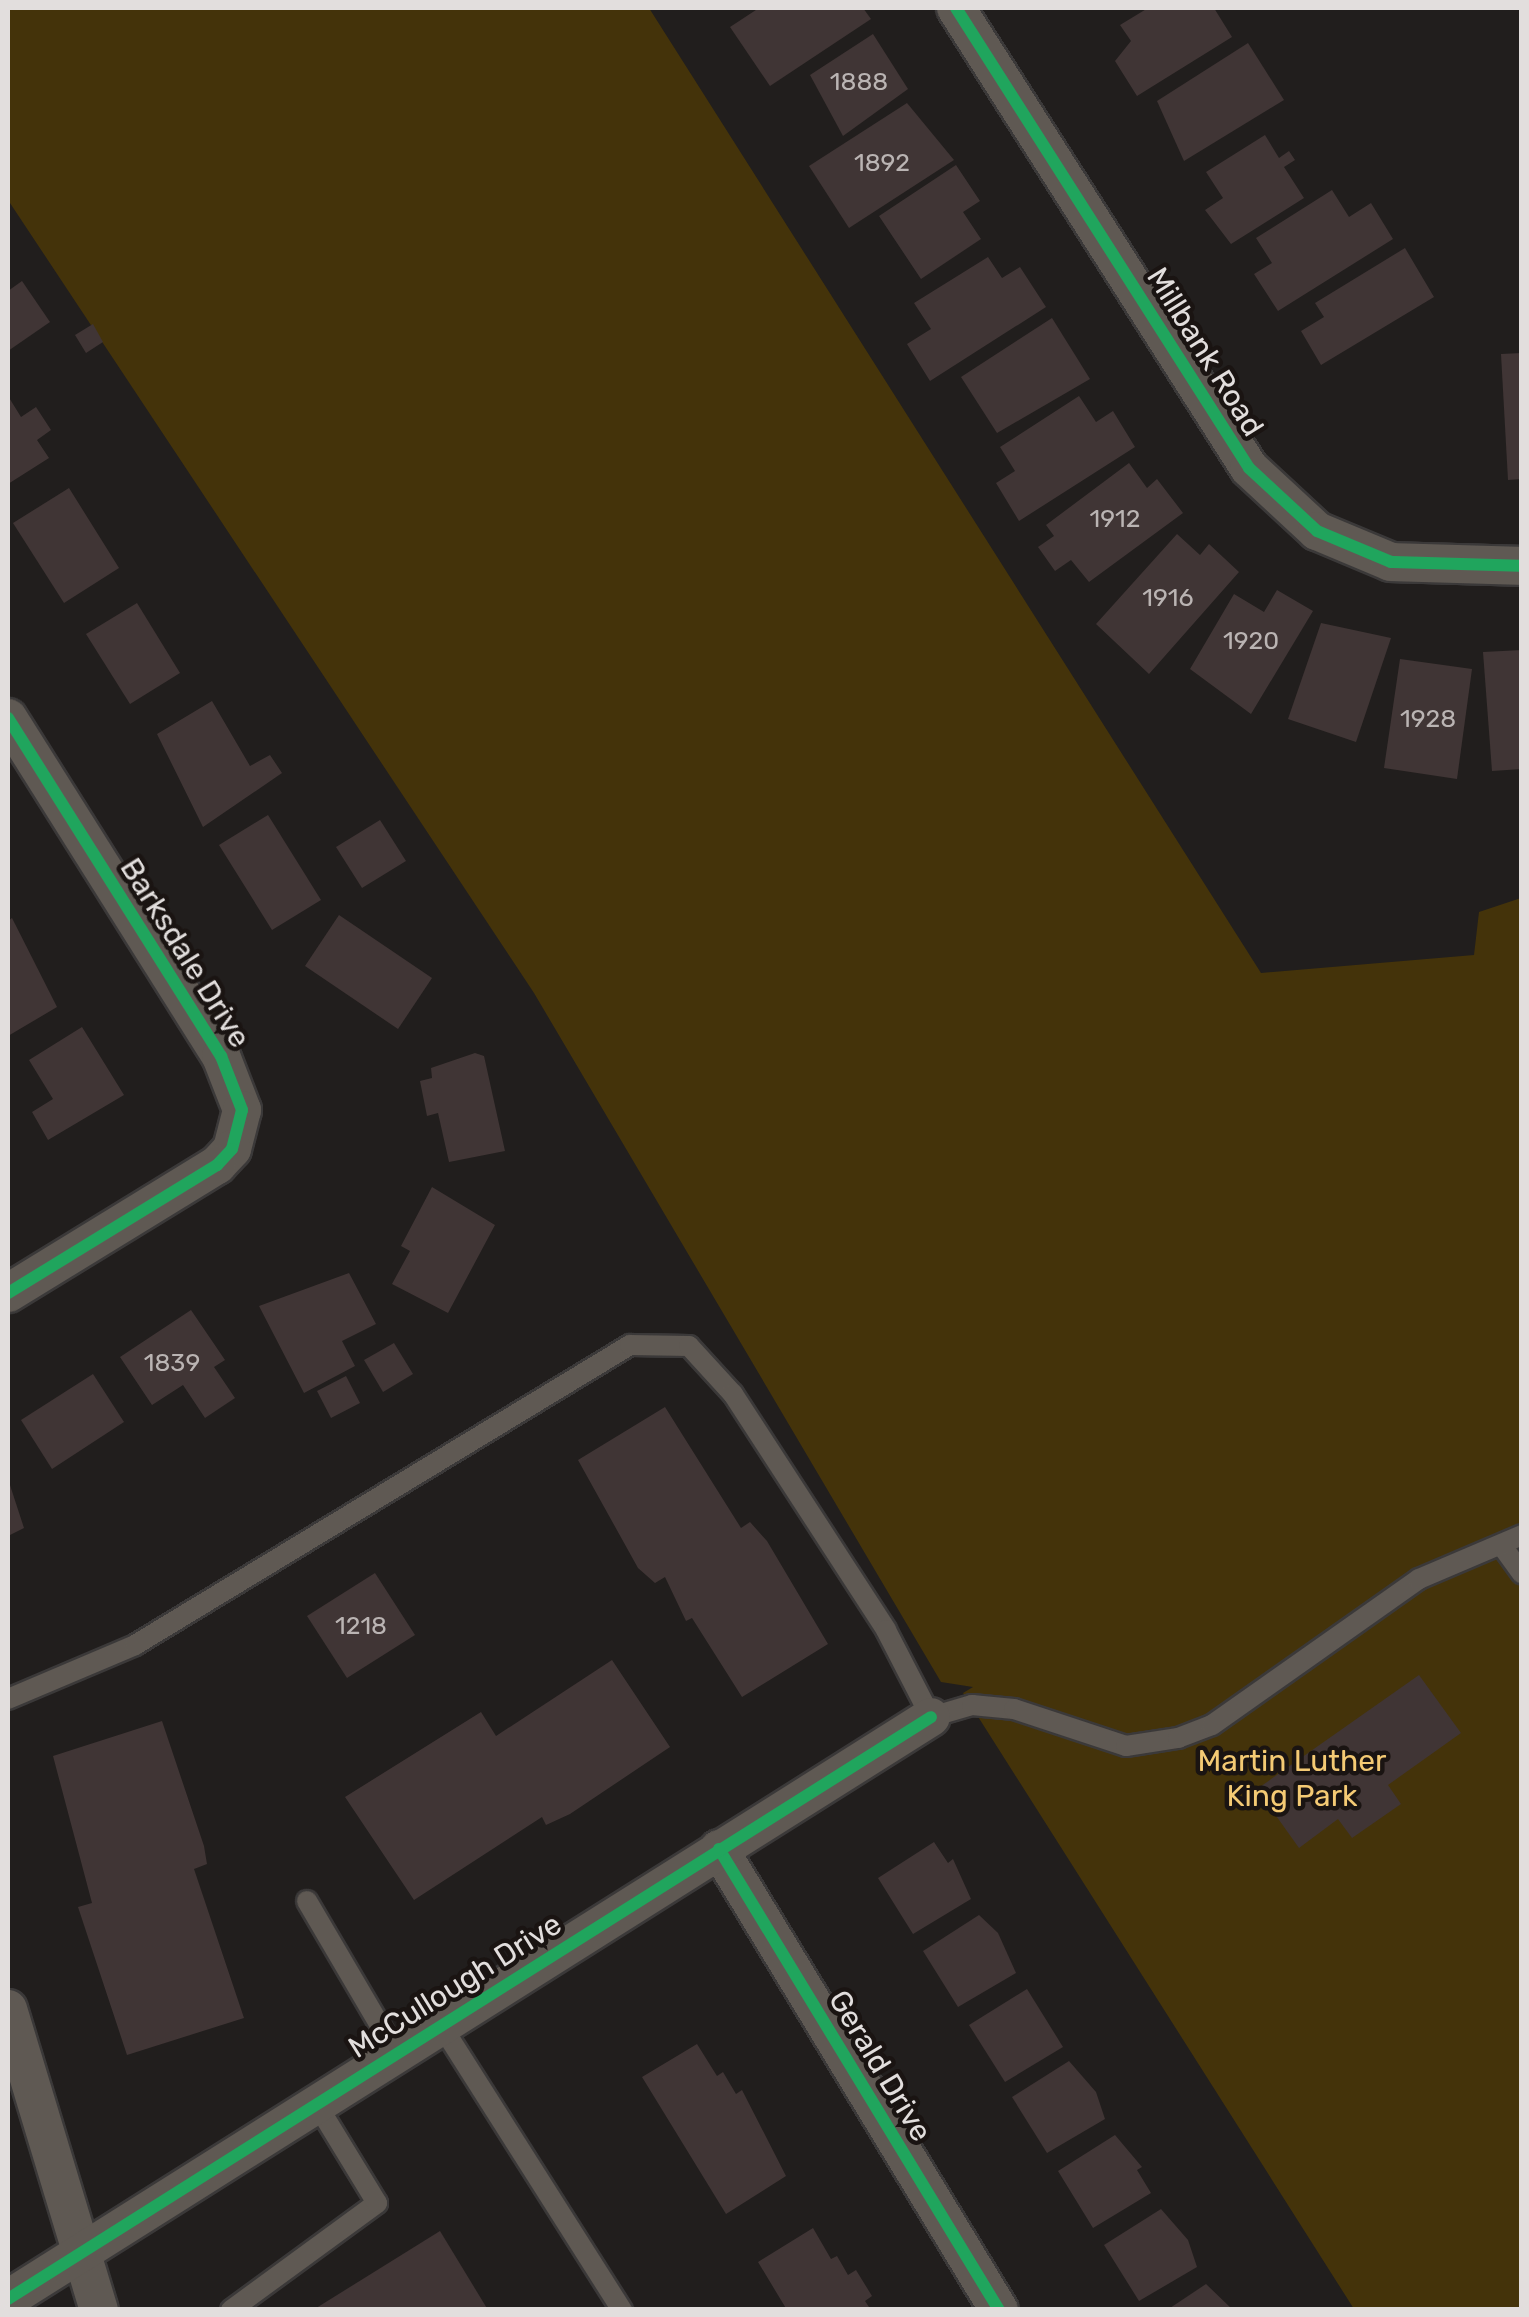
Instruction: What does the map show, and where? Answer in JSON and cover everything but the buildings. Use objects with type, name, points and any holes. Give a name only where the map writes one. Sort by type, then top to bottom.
[{"type":"street","name":"Millbank Road","points":[[956,8],[1249,468],[1317,531],[1392,562],[1522,566]]},
{"type":"street","name":"Barksdale Drive","points":[[8,718],[221,1056],[242,1110],[232,1149],[217,1166],[8,1293]]},
{"type":"street","name":"McCullough Drive","points":[[8,2299],[930,1716]]},
{"type":"street","name":"Gerald Drive","points":[[719,1849],[999,2310]]},
{"type":"street","points":[[8,2009],[99,2310]]},
{"type":"lane","points":[[8,1699],[135,1645],[630,1345],[689,1346],[754,1425],[886,1630],[930,1716],[972,1704],[1014,1709],[1126,1746],[1178,1738],[1212,1725],[1419,1580],[1522,1535]]},
{"type":"lane","points":[[1502,1546],[1522,1574]]},
{"type":"lane","points":[[308,1900],[396,2053]]},
{"type":"lane","points":[[441,2025],[622,2310]]},
{"type":"lane","points":[[231,2310],[377,2203],[316,2104]]},
{"type":"green space","name":"Martin Luther King Park","points":[[8,8],[649,8],[1261,973],[1474,955],[1479,912],[1521,898],[1521,2309],[1354,2309],[963,1693],[973,1687],[941,1682],[534,993],[8,200]]},
{"type":"cycle path","points":[[956,8],[1249,468],[1317,531],[1391,562],[1522,566]]},
{"type":"cycle path","points":[[8,718],[221,1056],[242,1110],[232,1149],[217,1165],[8,1293]]},
{"type":"cycle path","points":[[8,2299],[931,1717]]},
{"type":"cycle path","points":[[719,1849],[999,2310]]}]
